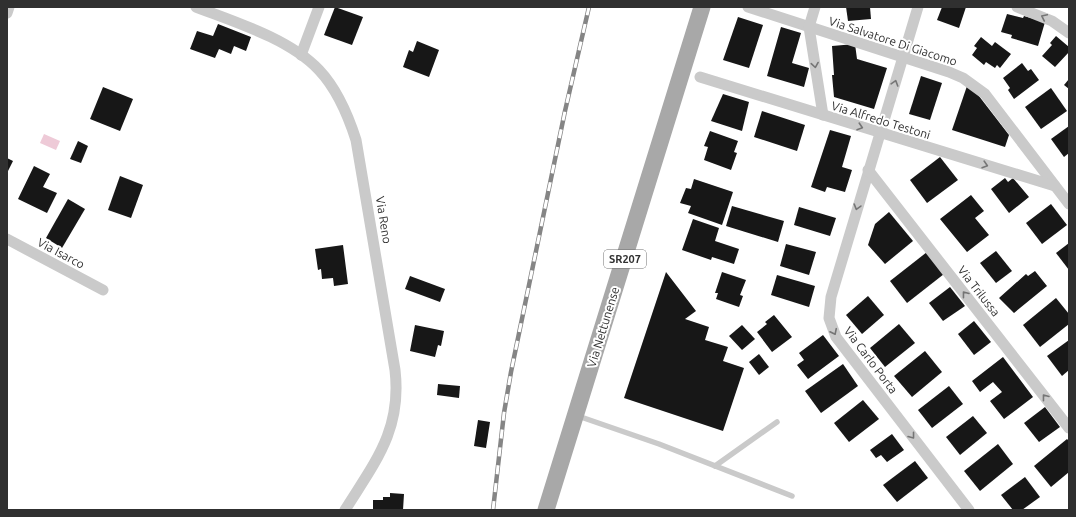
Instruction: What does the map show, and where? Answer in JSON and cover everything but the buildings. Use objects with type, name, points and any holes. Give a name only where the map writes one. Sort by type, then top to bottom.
[{"type":"main road","name":"Via Nettunense","points":[[546,510],[702,7]]},
{"type":"street","points":[[7,13],[9,7]]},
{"type":"street","name":"Via Reno","points":[[196,7],[269,37],[301,55],[320,71],[333,88],[347,114],[356,140],[396,377],[396,406],[389,432],[372,467],[345,510]]},
{"type":"street","points":[[301,55],[319,7]]},
{"type":"street","name":"Via Salvatore Di Giacomo","points":[[748,7],[955,74],[978,89],[988,99],[1069,204]]},
{"type":"street","points":[[815,7],[809,27],[823,115]]},
{"type":"street","name":"Via Carlo Porta","points":[[918,7],[904,57],[868,170],[830,302],[830,318],[832,329],[836,337],[969,510]]},
{"type":"street","points":[[1017,7],[1052,21],[1069,33]]},
{"type":"street","name":"Via Alfredo Testoni","points":[[700,77],[1055,186]]},
{"type":"street","name":"Via Trilussa","points":[[868,170],[1069,428]]},
{"type":"street","name":"Via Isarco","points":[[7,239],[103,290]]},
{"type":"lane","points":[[576,416],[715,466],[792,496]]},
{"type":"lane","points":[[715,466],[777,422]]},
{"type":"shaded area","points":[[44,134],[60,141],[56,150],[40,143]]},
{"type":"railway","points":[[493,510],[504,413],[511,372],[565,111],[589,7]]}]
